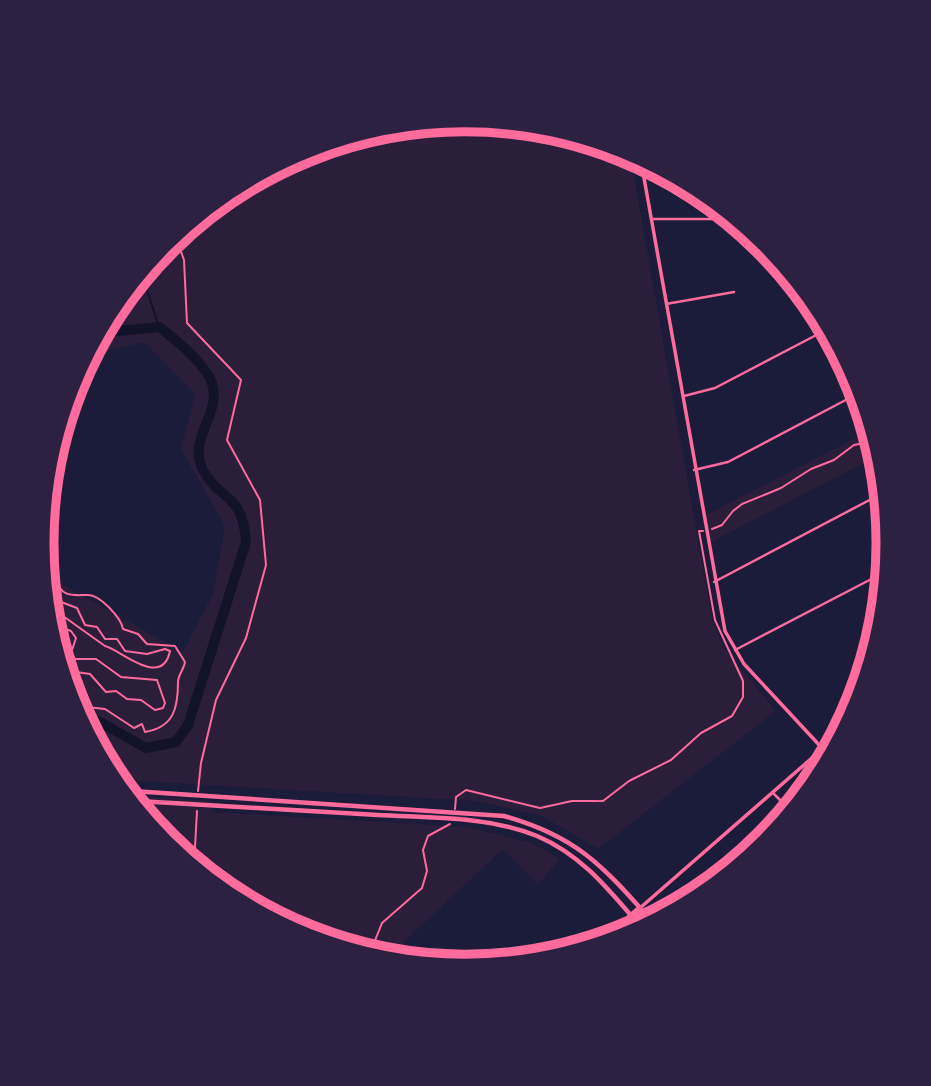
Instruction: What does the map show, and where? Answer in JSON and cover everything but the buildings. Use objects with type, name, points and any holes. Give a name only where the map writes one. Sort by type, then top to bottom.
[{"type":"main road","points":[[138,791],[465,811],[503,816],[564,838],[599,863],[644,913]]},
{"type":"main road","points":[[146,802],[465,820],[519,830],[555,845],[594,872],[634,918]]},
{"type":"main road","points":[[622,923],[639,908]]},
{"type":"street","points":[[639,908],[822,748],[735,650],[724,631],[713,582],[643,172]]},
{"type":"street","points":[[651,219],[718,219]]},
{"type":"street","points":[[666,304],[734,292]]},
{"type":"street","points":[[681,396],[715,388],[820,333]]},
{"type":"street","points":[[694,470],[727,462],[850,398]]},
{"type":"street","points":[[713,582],[874,498]]},
{"type":"street","points":[[735,650],[875,577]]},
{"type":"street","points":[[773,792],[784,803]]},
{"type":"path","points":[[180,248],[184,260],[187,323],[241,380],[227,440],[260,500],[267,565],[246,638],[216,700],[201,763],[198,795]]},
{"type":"path","points":[[374,943],[382,923],[422,888],[427,871],[424,844],[428,836],[450,824],[456,811],[456,797],[460,792],[503,797],[540,808],[572,801],[603,801],[629,781],[671,760],[701,733],[737,710],[743,697],[743,681],[715,620],[699,531],[722,525],[733,510],[742,504],[781,488],[806,471],[834,460],[853,445],[864,443]]},
{"type":"path","points":[[56,579],[62,591],[72,596],[91,595],[116,613],[127,633],[138,634],[147,644],[175,646],[185,662],[179,676],[177,708],[172,718],[153,730],[145,732],[142,724],[134,728],[105,709],[89,706]]},
{"type":"path","points":[[59,601],[77,608],[85,625],[97,627],[105,639],[117,639],[125,651],[147,654],[165,649],[170,651],[169,656],[159,666],[151,667],[125,660],[112,647],[105,646],[61,614]]},
{"type":"path","points":[[63,628],[71,631],[75,639],[71,653],[75,659],[96,659],[121,677],[158,680],[165,704],[163,708],[155,710],[141,700],[127,699],[116,691],[106,692],[90,674],[75,671]]},
{"type":"path","points":[[196,854],[197,808]]},
{"type":"shaded area","points":[[492,133],[519,135],[572,146],[633,167],[712,620],[724,648],[776,711],[598,849],[542,816],[476,801],[130,780],[109,749],[76,675],[62,623],[56,581],[183,652],[213,594],[225,526],[181,449],[195,394],[144,342],[101,352],[139,293],[194,234],[260,187],[333,154],[412,135]]},
{"type":"shaded area","points":[[862,434],[868,461],[711,542],[706,515]]},
{"type":"shaded area","points":[[142,796],[212,801],[212,812],[468,827],[532,843],[560,859],[538,885],[503,849],[397,948],[333,932],[260,899],[194,852]]},
{"type":"waterway","points":[[145,285],[159,327]]},
{"type":"waterway","points":[[95,721],[146,748],[176,742],[188,725],[246,542],[244,526],[236,506],[216,488],[203,470],[199,459],[201,438],[214,398],[213,387],[205,371],[159,327],[113,331]]}]
